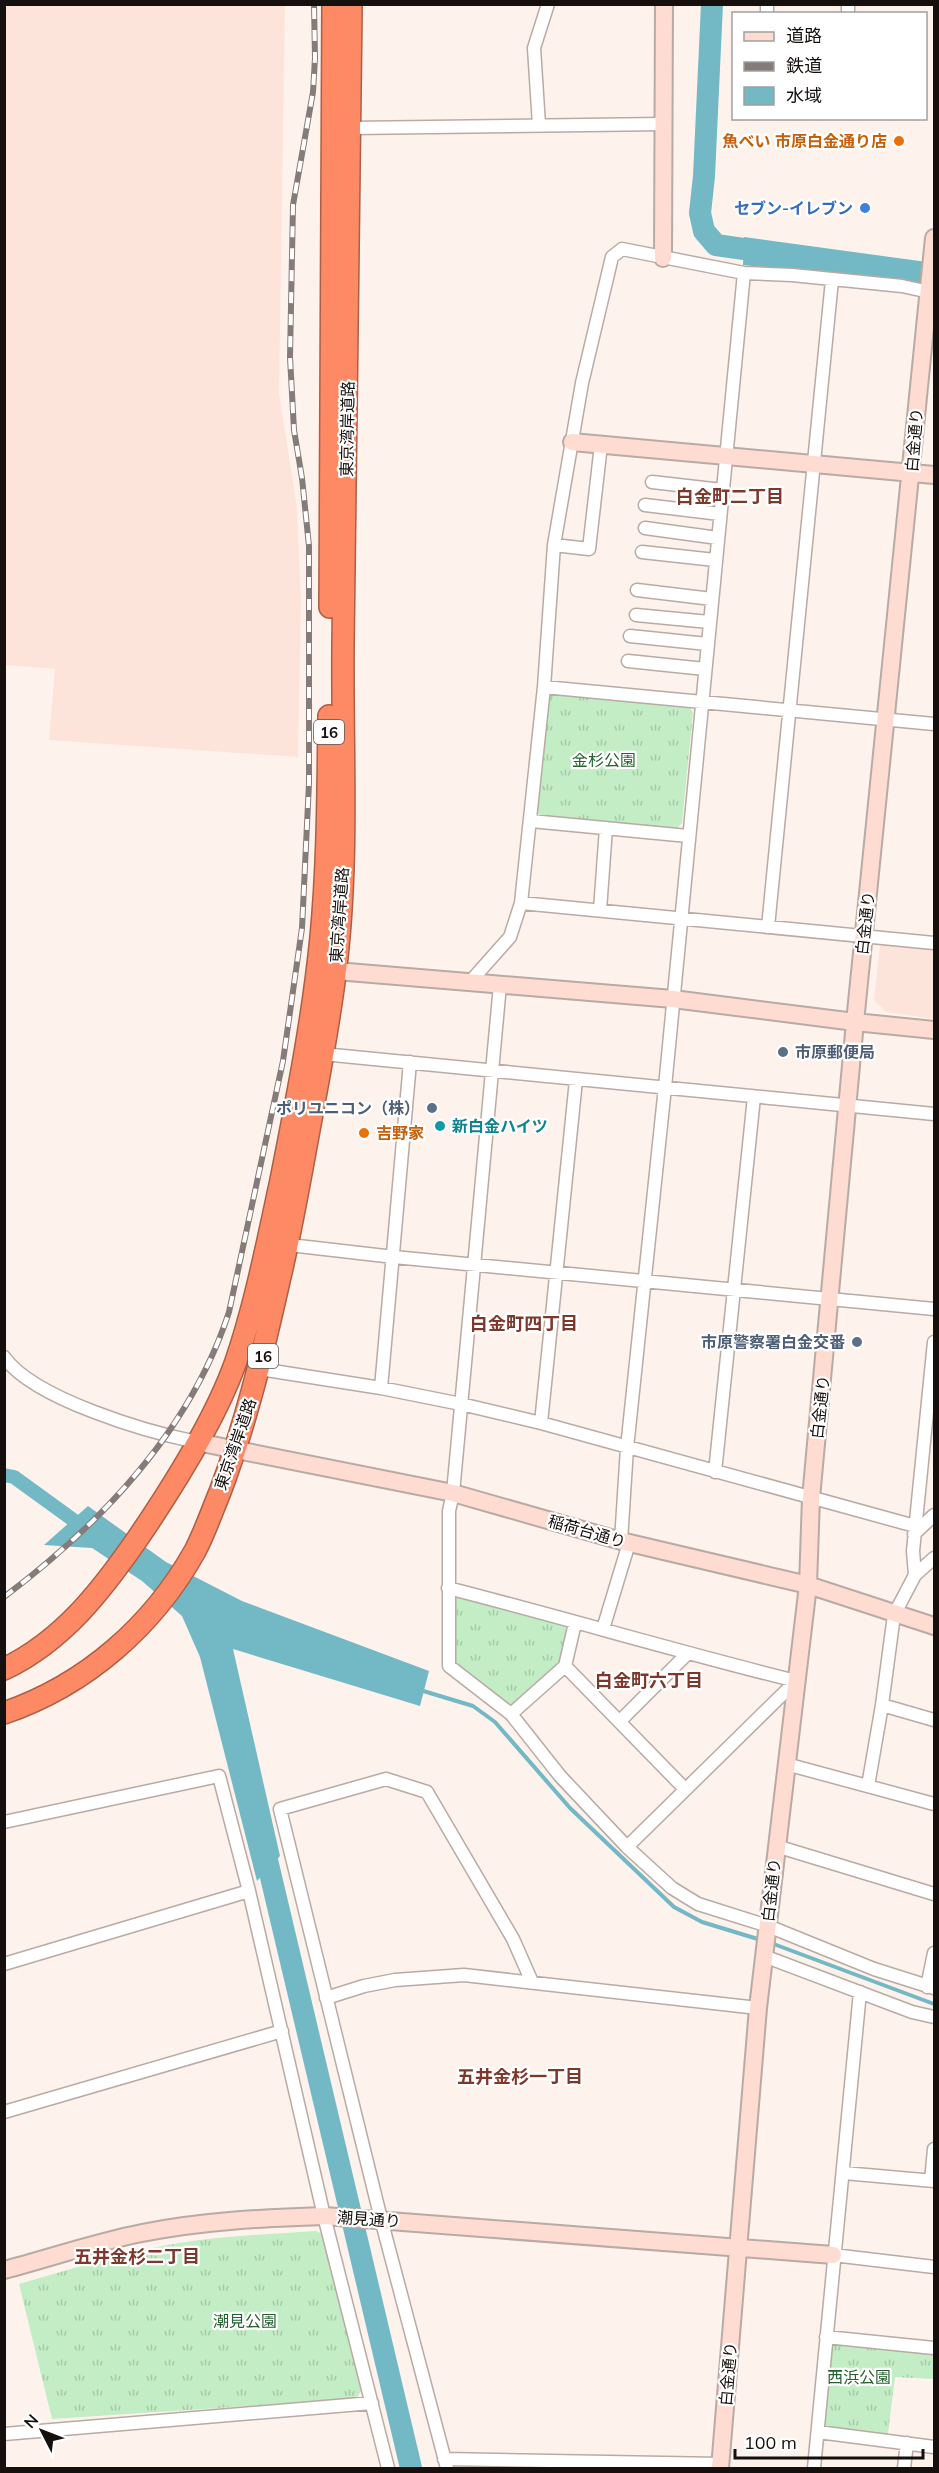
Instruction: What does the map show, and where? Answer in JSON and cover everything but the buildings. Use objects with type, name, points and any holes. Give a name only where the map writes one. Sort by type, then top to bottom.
[{"type":"highway","name":"東京湾岸道路","points":[[4,1713],[41,1700],[80,1678],[128,1637],[173,1585],[200,1541],[236,1450],[260,1370],[304,1065],[321,936],[325,881],[331,653],[329,488],[333,4]]},
{"type":"highway","name":"東京湾岸道路","points":[[4,1670],[47,1643],[109,1581],[158,1507],[197,1442],[235,1363],[278,1243],[323,1054],[336,971],[343,838],[343,650],[351,4]]},
{"type":"street","points":[[539,125],[534,48],[548,4]]},
{"type":"street","points":[[663,258],[664,4]]},
{"type":"street","points":[[351,128],[663,124]]},
{"type":"street","name":"白金通り","points":[[720,2466],[758,2008],[808,1585],[811,1498],[847,1107],[931,292],[934,238]]},
{"type":"street","points":[[470,982],[510,937],[521,903],[544,687],[554,545],[582,383],[612,257],[622,249],[744,273],[792,274],[931,292]]},
{"type":"street","points":[[603,1629],[625,1542],[627,1448],[665,1087],[744,273]]},
{"type":"street","points":[[768,927],[832,280]]},
{"type":"street","points":[[572,442],[934,475]]},
{"type":"street","points":[[554,545],[589,549],[601,445]]},
{"type":"street","points":[[652,482],[722,490]]},
{"type":"street","points":[[645,505],[720,514]]},
{"type":"street","points":[[645,528],[718,538]]},
{"type":"street","points":[[642,552],[716,560]]},
{"type":"street","points":[[637,590],[712,599]]},
{"type":"street","points":[[636,615],[710,622]]},
{"type":"street","points":[[630,636],[707,645]]},
{"type":"street","points":[[628,661],[705,669]]},
{"type":"street","points":[[544,687],[934,724]]},
{"type":"street","points":[[531,821],[688,836]]},
{"type":"street","points":[[600,910],[606,828]]},
{"type":"street","points":[[521,903],[934,943]]},
{"type":"street","points":[[336,971],[673,999],[934,1030]]},
{"type":"street","points":[[500,985],[453,1493],[449,1511],[448,1666],[511,1714],[560,1776],[627,1847],[672,1888],[698,1904],[768,1926],[874,1969],[931,1987],[934,1953]]},
{"type":"street","points":[[323,1054],[934,1114]]},
{"type":"street","points":[[381,1388],[411,1062]]},
{"type":"street","points":[[541,1423],[576,1080]]},
{"type":"street","points":[[715,1472],[754,1097]]},
{"type":"street","points":[[278,1243],[394,1257],[934,1309]]},
{"type":"street","points":[[915,1575],[913,1551],[934,1342]]},
{"type":"street","points":[[4,1357],[17,1371],[47,1391],[94,1411],[146,1429],[197,1442]]},
{"type":"street","points":[[260,1370],[381,1388],[541,1423],[811,1498],[915,1530]]},
{"type":"street","name":"稲荷台通り","points":[[197,1442],[453,1493],[625,1542],[808,1585],[894,1615],[934,1626]]},
{"type":"street","points":[[915,1530],[934,1515]]},
{"type":"street","points":[[868,1786],[894,1615],[915,1575],[934,1558]]},
{"type":"street","points":[[448,1588],[687,1654],[796,1681]]},
{"type":"street","points":[[511,1714],[564,1666],[575,1623]]},
{"type":"street","points":[[620,1721],[687,1654]]},
{"type":"street","points":[[564,1666],[685,1789]]},
{"type":"street","points":[[627,1847],[796,1681]]},
{"type":"street","points":[[882,1705],[934,1720]]},
{"type":"street","points":[[786,1764],[934,1804]]},
{"type":"street","points":[[4,1822],[219,1776],[249,1891],[324,2216],[388,2469]]},
{"type":"street","points":[[532,1982],[513,1939],[427,1792],[387,1779],[280,1809],[381,2219],[446,2464],[720,2466]]},
{"type":"street","points":[[776,1846],[934,1894]]},
{"type":"street","points":[[4,1964],[249,1891]]},
{"type":"street","points":[[764,1956],[912,2012],[934,2017]]},
{"type":"street","points":[[326,1998],[364,1986],[422,1977],[464,1975],[758,2008]]},
{"type":"street","points":[[814,2469],[860,1992]]},
{"type":"street","points":[[4,2112],[282,2031]]},
{"type":"street","points":[[844,2174],[933,2181],[934,2150]]},
{"type":"street","name":"潮見通り","points":[[4,2270],[140,2233],[244,2219],[324,2216],[833,2255]]},
{"type":"street","points":[[833,2255],[934,2267]]},
{"type":"street","points":[[826,2337],[934,2348]]},
{"type":"street","points":[[4,2434],[372,2403]]},
{"type":"street","points":[[818,2432],[934,2447]]},
{"type":"street","points":[[904,2469],[907,2444]]},
{"type":"shaded area","points":[[4,5],[285,5],[279,393],[297,508],[301,602],[298,757],[49,740],[55,669],[5,665]]},
{"type":"shaded area","points":[[880,945],[934,950],[934,1019],[886,1012],[874,1000]]},
{"type":"green space","name":"金杉公園","points":[[553,692],[687,705],[693,712],[682,823],[675,830],[542,817],[536,812],[545,698]]},
{"type":"green space","points":[[448,1588],[575,1623],[565,1666],[511,1714],[449,1666]]},
{"type":"green space","name":"潮見公園","points":[[316,2231],[325,2235],[361,2391],[356,2399],[52,2419],[19,2284],[118,2256],[179,2243]]},
{"type":"green space","name":"西浜公園","points":[[826,2337],[934,2348],[934,2379],[895,2377],[887,2441],[818,2432]]},
{"type":"water","points":[[744,237],[934,263],[934,288],[905,282],[743,265]]},
{"type":"water","points":[[88,1506],[166,1562],[242,1601],[429,1671],[420,1706],[233,1649],[280,1856],[257,1881],[200,1657],[182,1616],[142,1581],[92,1548],[44,1545]]},
{"type":"waterway","points":[[712,4],[704,176],[700,213],[704,231],[716,245],[772,253]]},
{"type":"waterway","points":[[4,1475],[14,1477],[87,1530]]},
{"type":"waterway","points":[[420,1690],[473,1706],[495,1722],[570,1808],[674,1907],[702,1922],[761,1940]]},
{"type":"waterway","points":[[262,1839],[411,2468]]},
{"type":"waterway","points":[[771,1943],[934,2004]]},
{"type":"railway","points":[[4,1597],[40,1569],[108,1506],[167,1434],[191,1396],[212,1355],[229,1312],[283,1061],[302,928],[309,783],[309,546],[294,430],[290,357],[293,205],[313,92],[314,4]]},
{"type":"place","name":"魚べい 市原白金通り店","points":[[899,141]]},
{"type":"place","name":"セブン-イレブン","points":[[865,208]]},
{"type":"place","name":"市原郵便局","points":[[783,1052]]},
{"type":"place","name":"ポリユニコン（株）","points":[[432,1108]]},
{"type":"place","name":"新白金ハイツ","points":[[440,1126]]},
{"type":"place","name":"吉野家","points":[[364,1133]]},
{"type":"place","name":"市原警察署白金交番","points":[[857,1342]]},
{"type":"district","name":"白金町二丁目","points":[[730,496]]},
{"type":"district","name":"白金町四丁目","points":[[524,1323]]},
{"type":"district","name":"白金町六丁目","points":[[649,1680]]},
{"type":"district","name":"五井金杉一丁目","points":[[520,2076]]},
{"type":"district","name":"五井金杉二丁目","points":[[137,2256]]}]
